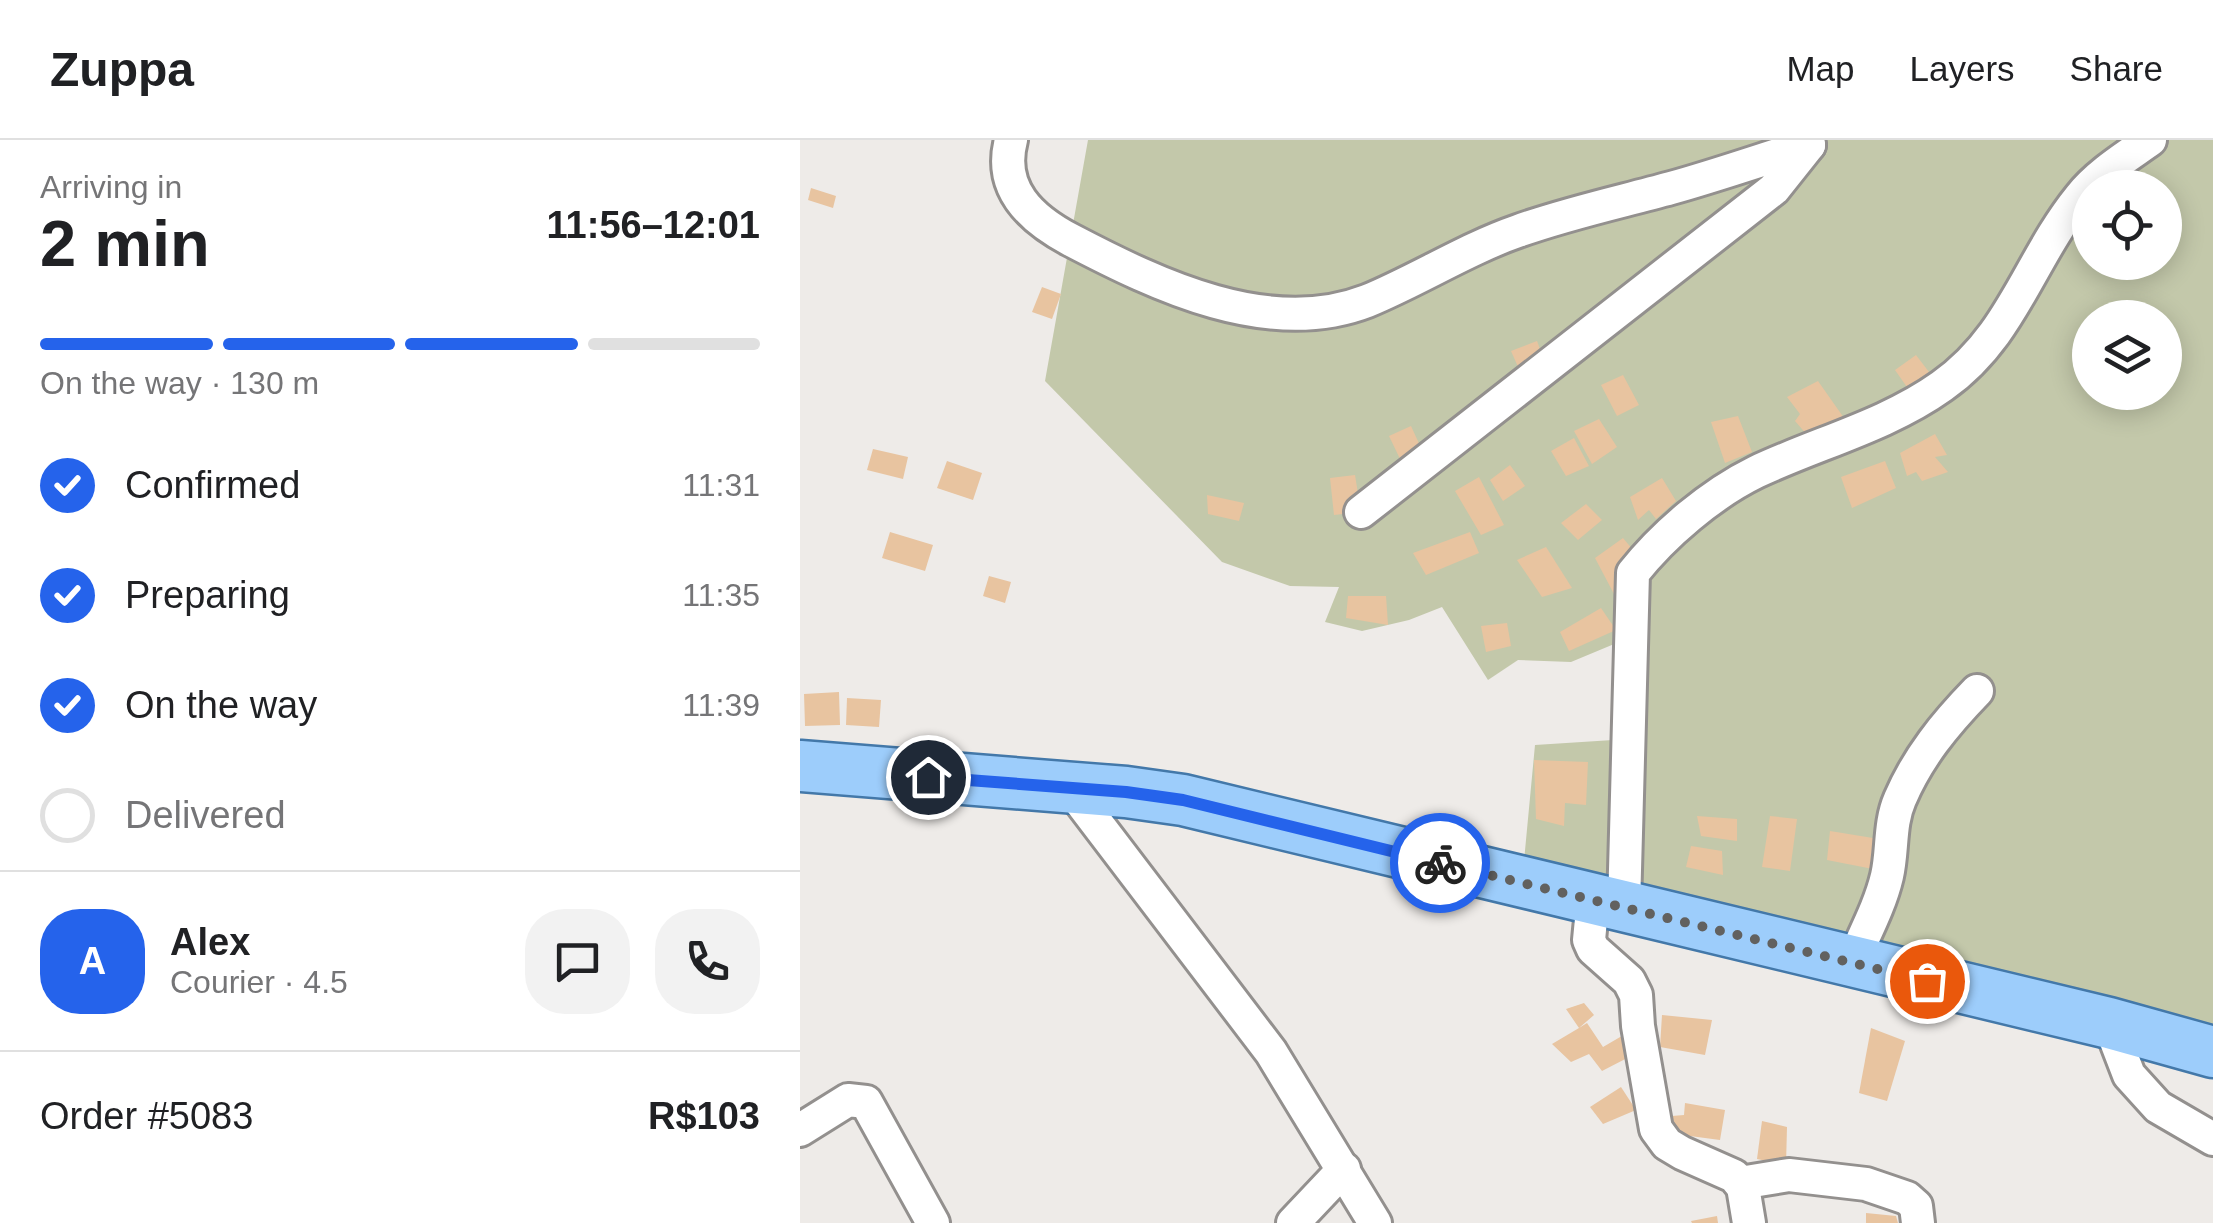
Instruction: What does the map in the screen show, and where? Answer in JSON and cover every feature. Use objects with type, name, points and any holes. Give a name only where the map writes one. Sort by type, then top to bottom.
[{"type":"main road","points":[[800,766],[1183,800],[2109,1023],[2213,1052]]},
{"type":"street","points":[[1011,140],[1008,178],[1021,200],[1046,226],[1096,254],[1189,292],[1268,313],[1312,314],[1364,302],[1516,232],[1811,142]]},
{"type":"street","points":[[1749,1223],[1740,1183],[1734,1176],[1667,1144],[1656,1129],[1636,995],[1630,980],[1593,950],[1589,940],[1608,903],[1634,573],[1676,527],[1753,474],[1910,406],[1944,385],[1986,348],[2083,193],[2150,140]]},
{"type":"street","points":[[1361,512],[1774,189],[1811,142]]},
{"type":"street","points":[[1852,963],[1882,894],[1900,798],[1928,745],[1977,691]]},
{"type":"street","points":[[1070,788],[1272,1052],[1376,1223]]},
{"type":"street","points":[[2109,1023],[2129,1075],[2158,1107],[2213,1139]]},
{"type":"street","points":[[800,1130],[848,1100],[866,1102],[933,1223]]},
{"type":"street","points":[[1293,1223],[1344,1169]]},
{"type":"street","points":[[1740,1183],[1789,1175],[1866,1184],[1908,1198],[1916,1206],[1918,1223]]},
{"type":"green space","points":[[1088,140],[2213,140],[2213,1034],[1524,861],[1535,745],[1613,740],[1619,642],[1571,662],[1518,660],[1488,680],[1442,607],[1362,631],[1325,622],[1339,587],[1290,586],[1222,562],[1045,381]]},
{"type":"building","points":[[811,188],[836,196],[833,208],[808,200]]},
{"type":"building","points":[[1042,287],[1061,294],[1052,319],[1032,312]]},
{"type":"building","points":[[1537,341],[1544,360],[1519,369],[1511,351]]},
{"type":"building","points":[[1916,355],[1929,372],[1909,390],[1895,370]]},
{"type":"building","points":[[1623,375],[1639,405],[1617,416],[1601,385]]},
{"type":"building","points":[[1818,381],[1844,418],[1808,436],[1795,421],[1800,414],[1787,397]]},
{"type":"building","points":[[1738,416],[1752,452],[1725,463],[1711,422]]},
{"type":"building","points":[[1599,419],[1617,447],[1592,464],[1574,431]]},
{"type":"building","points":[[1411,426],[1422,450],[1402,463],[1389,436]]},
{"type":"building","points":[[1935,434],[1947,455],[1935,457],[1948,472],[1922,481],[1916,472],[1907,476],[1900,453]]},
{"type":"building","points":[[1574,438],[1589,466],[1566,476],[1551,451]]},
{"type":"building","points":[[873,449],[908,457],[903,479],[867,470]]},
{"type":"building","points":[[947,461],[982,473],[973,500],[937,488]]},
{"type":"building","points":[[1885,461],[1896,488],[1852,508],[1841,477]]},
{"type":"building","points":[[1510,465],[1525,486],[1503,501],[1490,480]]},
{"type":"building","points":[[1355,475],[1361,512],[1334,515],[1330,478]]},
{"type":"building","points":[[1479,477],[1504,525],[1481,535],[1455,491]]},
{"type":"building","points":[[1662,478],[1676,501],[1656,519],[1649,510],[1638,520],[1630,497]]},
{"type":"building","points":[[1207,495],[1244,503],[1239,521],[1208,514]]},
{"type":"building","points":[[1586,504],[1602,520],[1578,540],[1561,523]]},
{"type":"building","points":[[890,532],[933,545],[925,571],[882,558]]},
{"type":"building","points":[[1470,532],[1479,553],[1426,575],[1413,553]]},
{"type":"building","points":[[1623,538],[1639,557],[1614,594],[1595,558]]},
{"type":"building","points":[[1546,547],[1572,588],[1542,597],[1517,560]]},
{"type":"building","points":[[989,576],[1011,582],[1005,603],[983,596]]},
{"type":"building","points":[[1348,596],[1386,596],[1388,625],[1346,618]]},
{"type":"building","points":[[1601,608],[1616,630],[1569,651],[1560,632]]},
{"type":"building","points":[[1507,623],[1511,646],[1486,652],[1481,626]]},
{"type":"building","points":[[839,692],[840,725],[805,726],[804,694]]},
{"type":"building","points":[[847,698],[881,700],[879,727],[846,725]]},
{"type":"building","points":[[1534,760],[1588,762],[1586,805],[1565,803],[1564,826],[1536,819]]},
{"type":"building","points":[[1697,816],[1737,819],[1737,841],[1701,836]]},
{"type":"building","points":[[1770,816],[1797,819],[1790,871],[1762,867]]},
{"type":"building","points":[[1830,831],[1879,839],[1878,870],[1827,860]]},
{"type":"building","points":[[1691,846],[1722,851],[1723,875],[1686,867]]},
{"type":"building","points":[[1584,1003],[1594,1015],[1579,1028],[1566,1009]]},
{"type":"building","points":[[1662,1015],[1712,1020],[1705,1055],[1660,1047]]},
{"type":"building","points":[[1587,1023],[1603,1047],[1627,1033],[1633,1055],[1602,1071],[1589,1054],[1571,1062],[1552,1044]]},
{"type":"building","points":[[1871,1028],[1905,1041],[1887,1101],[1859,1093]]},
{"type":"building","points":[[1621,1087],[1636,1110],[1603,1124],[1590,1107]]},
{"type":"building","points":[[1685,1103],[1725,1110],[1720,1140],[1675,1134],[1672,1116],[1684,1115]]},
{"type":"building","points":[[1762,1121],[1787,1127],[1786,1165],[1757,1159]]},
{"type":"building","points":[[1866,1213],[1896,1216],[1898,1223],[1866,1223]]},
{"type":"building","points":[[1717,1216],[1718,1223],[1691,1221]]},
{"type":"way so far","points":[[1440,863],[1927,981]]},
{"type":"route","points":[[928,777],[1183,800],[1440,863]]}]
